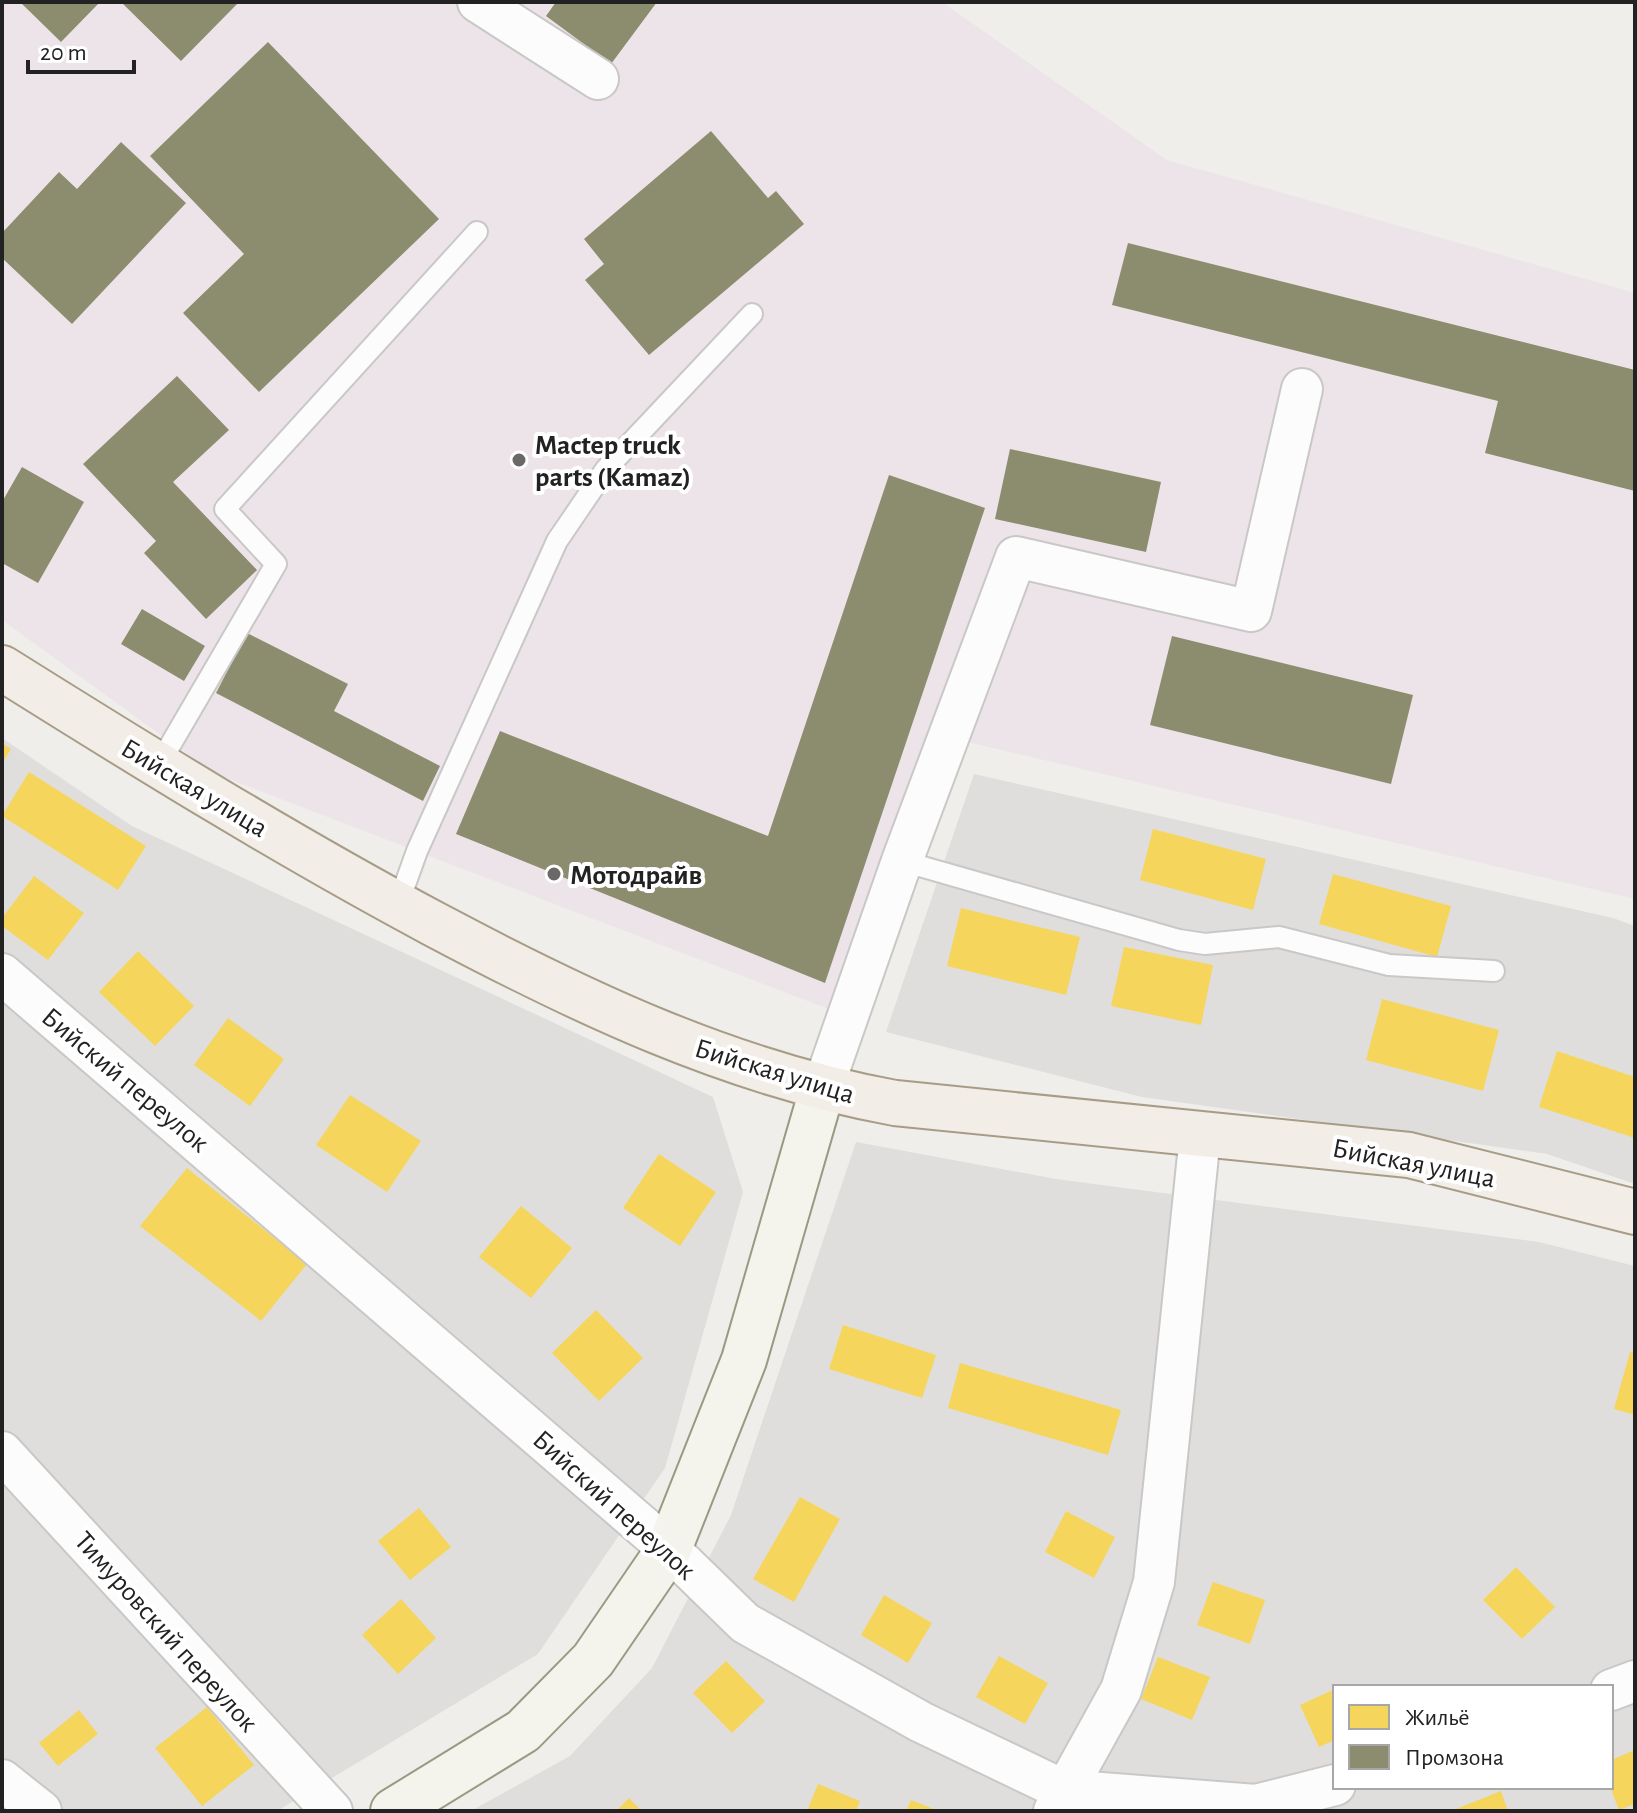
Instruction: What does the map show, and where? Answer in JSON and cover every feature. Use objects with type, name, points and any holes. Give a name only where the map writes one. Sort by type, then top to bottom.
[{"type":"main road","name":"Бийская улица","points":[[2,668],[158,766],[398,904],[601,1009],[712,1054],[822,1090],[895,1103],[1409,1155],[1635,1212]]},
{"type":"street","points":[[478,2],[598,79]]},
{"type":"street","points":[[393,1811],[523,1731],[593,1660],[669,1549],[744,1360],[822,1090],[902,861],[1016,557],[1251,611],[1302,389]]},
{"type":"street","name":"Бийский переулок","points":[[2,974],[669,1549],[745,1623],[1058,1801],[1256,1805],[1333,1786]]},
{"type":"street","points":[[1058,1801],[1121,1690],[1154,1582],[1200,1136]]},
{"type":"street","name":"Тимуровский переулок","points":[[2,1452],[332,1811]]},
{"type":"street","points":[[1613,1689],[1635,1681]]},
{"type":"street","points":[[2,1780],[41,1811]]},
{"type":"lane","points":[[158,766],[276,564],[225,509],[477,232]]},
{"type":"lane","points":[[398,904],[417,851],[557,541],[606,469],[752,314]]},
{"type":"lane","points":[[902,861],[1179,940],[1205,944],[1279,937],[1389,965],[1494,971]]},
{"type":"shaded area","points":[[2,2],[942,2],[1167,160],[1635,293],[1635,899],[954,739],[857,1020],[213,773],[2,620]]},
{"type":"shaded area","points":[[2,738],[132,826],[713,1097],[743,1192],[665,1468],[538,1654],[277,1811],[2,1811]]},
{"type":"shaded area","points":[[974,774],[1613,918],[1635,926],[1635,1184],[1547,1154],[1142,1097],[886,1032]]},
{"type":"shaded area","points":[[856,1142],[1056,1179],[1539,1242],[1635,1266],[1635,1811],[471,1811],[570,1756],[652,1668],[731,1515]]},
{"type":"building: Жильё","points":[[2,743],[11,749],[2,763]]},
{"type":"building: Жильё","points":[[29,772],[146,846],[118,890],[2,816]]},
{"type":"building: Жильё","points":[[1153,829],[1266,859],[1253,910],[1140,880]]},
{"type":"building: Жильё","points":[[1333,874],[1451,906],[1437,957],[1319,924]]},
{"type":"building: Жильё","points":[[34,876],[84,913],[48,960],[2,926],[2,918]]},
{"type":"building: Жильё","points":[[961,908],[1080,937],[1066,995],[947,966]]},
{"type":"building: Жильё","points":[[1124,947],[1213,965],[1201,1025],[1111,1006]]},
{"type":"building: Жильё","points":[[138,951],[194,1006],[155,1046],[99,992]]},
{"type":"building: Жильё","points":[[1382,999],[1499,1030],[1483,1091],[1366,1060]]},
{"type":"building: Жильё","points":[[228,1018],[284,1059],[250,1106],[194,1065]]},
{"type":"building: Жильё","points":[[1557,1051],[1635,1077],[1635,1138],[1539,1107]]},
{"type":"building: Жильё","points":[[350,1095],[421,1141],[387,1192],[316,1145]]},
{"type":"building: Жильё","points":[[659,1154],[716,1192],[680,1246],[623,1208]]},
{"type":"building: Жильё","points":[[187,1168],[307,1264],[261,1321],[140,1226]]},
{"type":"building: Жильё","points":[[521,1206],[572,1248],[531,1298],[479,1257]]},
{"type":"building: Жильё","points":[[596,1310],[643,1358],[599,1401],[552,1353]]},
{"type":"building: Жильё","points":[[843,1325],[936,1355],[922,1398],[829,1369]]},
{"type":"building: Жильё","points":[[1630,1352],[1635,1353],[1635,1415],[1614,1409]]},
{"type":"building: Жильё","points":[[960,1363],[1121,1410],[1108,1455],[948,1408]]},
{"type":"building: Жильё","points":[[800,1497],[840,1519],[794,1602],[753,1579]]},
{"type":"building: Жильё","points":[[419,1508],[451,1547],[410,1580],[378,1541]]},
{"type":"building: Жильё","points":[[1066,1511],[1115,1537],[1094,1578],[1045,1552]]},
{"type":"building: Жильё","points":[[1516,1567],[1555,1607],[1522,1639],[1483,1600]]},
{"type":"building: Жильё","points":[[1213,1582],[1265,1600],[1250,1644],[1197,1625]]},
{"type":"building: Жильё","points":[[884,1595],[932,1623],[908,1663],[861,1635]]},
{"type":"building: Жильё","points":[[401,1599],[436,1638],[398,1674],[362,1635]]},
{"type":"building: Жильё","points":[[999,1656],[1048,1683],[1025,1724],[976,1697]]},
{"type":"building: Жильё","points":[[1158,1657],[1210,1677],[1192,1720],[1141,1699]]},
{"type":"building: Жильё","points":[[726,1661],[765,1701],[732,1733],[693,1693]]},
{"type":"building: Жильё","points":[[1333,1690],[1333,1741],[1319,1747],[1300,1705]]},
{"type":"building: Жильё","points":[[207,1707],[254,1765],[202,1806],[155,1748]]},
{"type":"building: Жильё","points":[[79,1710],[98,1734],[58,1766],[39,1743]]},
{"type":"building: Жильё","points":[[1635,1750],[1635,1804],[1619,1810],[1611,1789],[1613,1759]]},
{"type":"building: Жильё","points":[[818,1784],[860,1801],[856,1811],[807,1811]]},
{"type":"building: Жильё","points":[[1501,1791],[1508,1811],[1456,1809]]},
{"type":"building: Жильё","points":[[629,1798],[642,1811],[616,1811]]},
{"type":"building: Жильё","points":[[911,1800],[939,1811],[906,1811]]},
{"type":"building: Промзона","points":[[20,2],[100,2],[61,42]]},
{"type":"building: Промзона","points":[[121,2],[239,2],[181,61]]},
{"type":"building: Промзона","points":[[556,2],[657,2],[611,64],[546,16]]},
{"type":"building: Промзона","points":[[268,42],[439,219],[259,392],[183,313],[244,254],[150,156]]},
{"type":"building: Промзона","points":[[711,131],[768,198],[776,191],[804,224],[649,355],[585,280],[604,264],[584,239]]},
{"type":"building: Промзона","points":[[121,142],[186,203],[72,324],[2,258],[2,233],[59,172],[77,189]]},
{"type":"building: Промзона","points":[[1128,243],[1635,370],[1635,491],[1485,453],[1498,401],[1112,305]]},
{"type":"building: Промзона","points":[[177,376],[229,430],[173,482],[257,570],[206,619],[144,553],[156,541],[83,464]]},
{"type":"building: Промзона","points":[[1010,449],[1161,482],[1146,552],[995,519]]},
{"type":"building: Промзона","points":[[22,467],[84,502],[38,583],[2,563],[2,502]]},
{"type":"building: Промзона","points":[[889,475],[985,508],[825,983],[456,834],[500,731],[768,836]]},
{"type":"building: Промзона","points":[[142,609],[205,646],[184,681],[121,644]]},
{"type":"building: Промзона","points":[[247,633],[348,684],[334,711],[440,766],[423,801],[216,693]]},
{"type":"building: Промзона","points":[[1172,636],[1413,695],[1391,784],[1150,725]]},
{"type":"place","name":"Mactep truck parts (Kamaz)","points":[[519,460]]},
{"type":"place","name":"Мотодрайв","points":[[554,874]]}]
